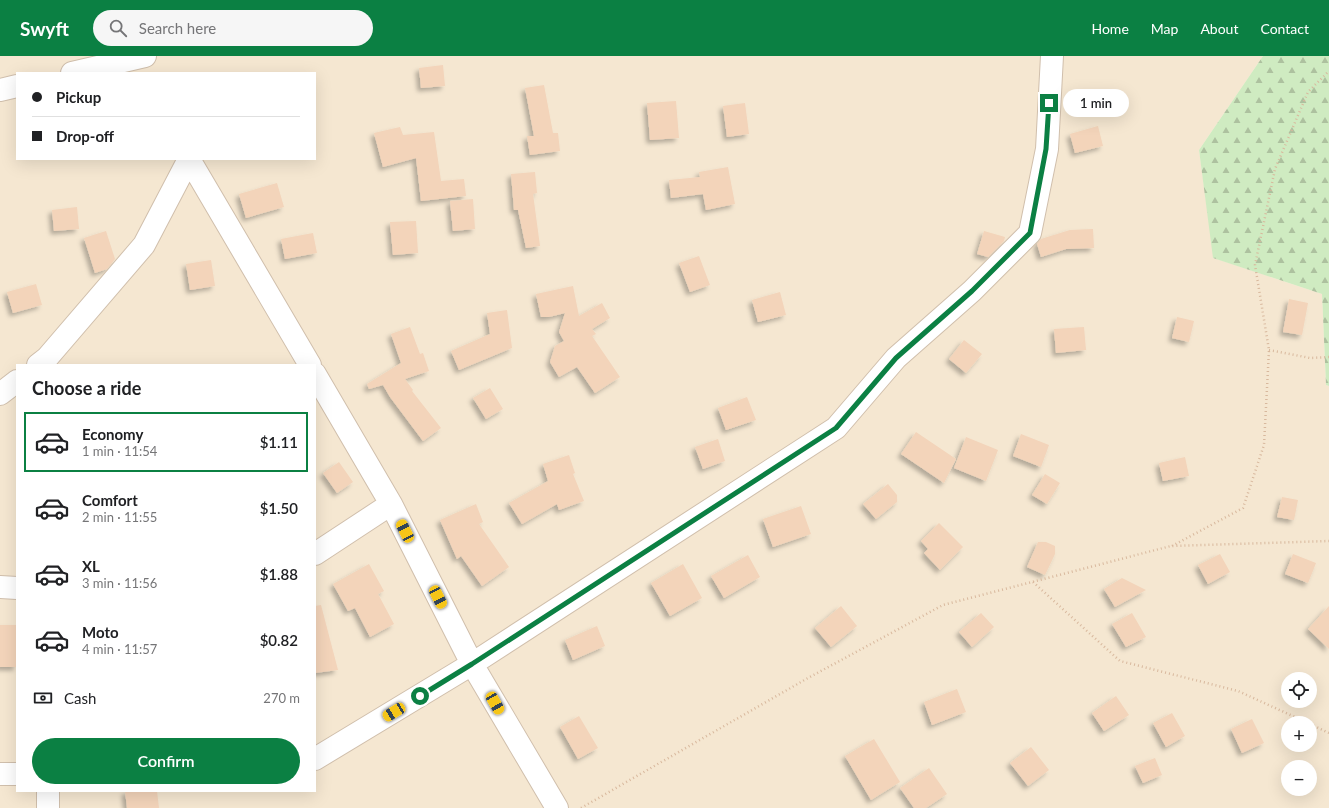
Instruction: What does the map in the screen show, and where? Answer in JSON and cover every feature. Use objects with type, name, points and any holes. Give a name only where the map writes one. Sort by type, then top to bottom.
[{"type":"street","points":[[316,758],[472,664],[836,428],[896,358],[972,291],[1030,233],[1046,149],[1052,56]]},
{"type":"street","points":[[78,72],[134,63]]},
{"type":"street","points":[[0,90],[16,86]]},
{"type":"street","points":[[39,364],[47,358],[144,245],[188,160]]},
{"type":"street","points":[[190,160],[309,364]]},
{"type":"street","points":[[316,376],[391,504],[472,664],[556,808]]},
{"type":"street","points":[[0,394],[16,382]]},
{"type":"street","points":[[316,553],[391,504]]},
{"type":"street","points":[[0,587],[16,588]]},
{"type":"street","points":[[0,774],[16,774]]},
{"type":"street","points":[[48,792],[48,808]]},
{"type":"path","points":[[1171,546],[1243,508],[1264,445],[1268,350],[1255,265],[1275,169],[1308,92],[1329,71]]},
{"type":"path","points":[[1268,350],[1310,358],[1329,358]]},
{"type":"path","points":[[581,808],[808,678],[943,605],[1171,546],[1329,541]]},
{"type":"path","points":[[1033,582],[1120,661],[1238,691],[1292,716]]},
{"type":"path","points":[[1317,728],[1329,733]]},
{"type":"shaded area","points":[[0,56],[1263,56],[1199,150],[1214,258],[1322,294],[1326,385],[1329,386],[1329,808],[0,808]]},
{"type":"green space","points":[[1263,56],[1329,56],[1329,386],[1326,385],[1322,294],[1213,258],[1199,150]]},
{"type":"building","points":[[443,65],[445,86],[421,88],[419,68]]},
{"type":"building","points":[[544,85],[553,133],[558,133],[560,151],[530,155],[527,136],[534,136],[525,88]]},
{"type":"building","points":[[676,101],[679,138],[650,140],[647,103]]},
{"type":"building","points":[[745,103],[749,134],[727,137],[723,106]]},
{"type":"building","points":[[1098,126],[1103,146],[1075,153],[1070,134]]},
{"type":"building","points":[[400,127],[403,135],[434,132],[441,181],[464,179],[466,196],[421,201],[416,158],[383,167],[374,133]]},
{"type":"building","points":[[728,167],[735,204],[706,210],[703,194],[671,198],[669,180],[700,177],[699,172]]},
{"type":"building","points":[[535,172],[537,193],[533,194],[540,246],[526,248],[518,210],[514,210],[511,174]]},
{"type":"building","points":[[277,183],[284,207],[246,218],[239,194]]},
{"type":"building","points":[[473,199],[475,229],[453,231],[450,201]]},
{"type":"building","points":[[77,207],[79,229],[54,231],[52,210]]},
{"type":"building","points":[[416,221],[418,253],[393,255],[390,222]]},
{"type":"building","points":[[1093,229],[1094,248],[1066,249],[1041,257],[1037,244],[1041,239],[1070,230]]},
{"type":"building","points":[[106,231],[115,259],[107,269],[95,273],[84,238]]},
{"type":"building","points":[[984,231],[1005,237],[1004,241],[988,257],[977,254]]},
{"type":"building","points":[[313,233],[317,253],[285,259],[281,239]]},
{"type":"building","points":[[699,256],[710,285],[690,292],[679,263]]},
{"type":"building","points":[[211,260],[215,286],[190,290],[186,264]]},
{"type":"building","points":[[36,284],[42,305],[13,313],[7,292]]},
{"type":"building","points":[[573,286],[579,316],[602,303],[610,318],[592,329],[596,334],[592,336],[620,377],[595,393],[577,367],[559,377],[550,362],[555,346],[564,341],[559,332],[565,313],[549,317],[541,317],[536,294]]},
{"type":"building","points":[[780,292],[786,315],[758,322],[752,300]]},
{"type":"building","points":[[1289,299],[1308,303],[1302,335],[1283,332]]},
{"type":"building","points":[[507,310],[512,348],[459,370],[451,351],[490,334],[487,313]]},
{"type":"building","points":[[1177,317],[1194,321],[1189,342],[1172,338]]},
{"type":"building","points":[[410,327],[420,354],[423,353],[429,371],[405,379],[413,390],[412,391],[441,428],[423,441],[390,397],[383,385],[369,389],[367,384],[401,363],[391,334]]},
{"type":"building","points":[[1084,327],[1086,350],[1056,353],[1054,329]]},
{"type":"building","points":[[964,340],[982,354],[966,373],[949,359]]},
{"type":"building","points":[[490,388],[503,409],[486,419],[473,398]]},
{"type":"building","points":[[747,397],[756,420],[726,430],[718,408]]},
{"type":"building","points":[[916,432],[956,459],[944,483],[901,454]]},
{"type":"building","points":[[1021,434],[1049,445],[1041,467],[1013,456]]},
{"type":"building","points":[[966,437],[998,450],[986,481],[954,468]]},
{"type":"building","points":[[718,439],[725,461],[703,469],[695,447]]},
{"type":"building","points":[[569,455],[575,473],[573,474],[584,501],[559,510],[557,504],[522,524],[509,503],[548,481],[543,464]]},
{"type":"building","points":[[1185,457],[1189,476],[1163,481],[1159,463]]},
{"type":"building","points":[[339,462],[353,482],[337,493],[323,473]]},
{"type":"building","points":[[1045,474],[1060,483],[1047,504],[1032,495]]},
{"type":"building","points":[[888,484],[897,495],[897,502],[876,519],[863,504]]},
{"type":"building","points":[[1282,497],[1298,500],[1294,520],[1277,517]]},
{"type":"building","points":[[476,504],[483,522],[479,524],[509,567],[482,586],[461,556],[457,559],[440,520]]},
{"type":"building","points":[[801,506],[811,534],[773,547],[763,519]]},
{"type":"building","points":[[939,523],[963,547],[940,570],[924,553],[928,549],[921,541]]},
{"type":"building","points":[[1038,542],[1046,542],[1055,546],[1055,554],[1045,575],[1027,567]]},
{"type":"building","points":[[1220,554],[1230,572],[1208,584],[1198,565]]},
{"type":"building","points":[[1293,554],[1316,563],[1308,583],[1285,574]]},
{"type":"building","points":[[748,555],[760,577],[724,598],[711,576]]},
{"type":"building","points":[[369,564],[384,591],[378,594],[394,624],[370,637],[355,608],[348,611],[333,584]]},
{"type":"building","points":[[683,564],[702,598],[670,616],[651,583]]},
{"type":"building","points":[[1122,578],[1146,590],[1115,607],[1104,589]]},
{"type":"building","points":[[321,605],[338,670],[316,673],[316,606]]},
{"type":"building","points":[[841,606],[857,626],[831,647],[815,628]]},
{"type":"building","points":[[1329,606],[1329,649],[1308,629]]},
{"type":"building","points":[[981,613],[994,627],[972,647],[959,632]]},
{"type":"building","points":[[1132,613],[1146,637],[1126,647],[1112,624]]},
{"type":"building","points":[[0,625],[16,625],[16,667],[0,667]]},
{"type":"building","points":[[597,626],[605,646],[573,660],[565,640]]},
{"type":"building","points":[[957,689],[966,712],[932,725],[924,702]]},
{"type":"building","points":[[1116,696],[1129,715],[1104,731],[1092,713]]},
{"type":"building","points":[[1172,713],[1185,736],[1166,747],[1153,723]]},
{"type":"building","points":[[579,716],[598,748],[578,759],[560,727]]},
{"type":"building","points":[[1252,719],[1264,743],[1242,753],[1231,729]]},
{"type":"building","points":[[874,739],[900,782],[871,800],[845,756]]},
{"type":"building","points":[[1031,747],[1049,770],[1028,786],[1010,763]]},
{"type":"building","points":[[1155,758],[1162,775],[1143,783],[1135,766]]},
{"type":"building","points":[[929,768],[947,794],[926,808],[914,808],[900,788]]},
{"type":"building","points":[[125,792],[157,792],[159,808],[127,808]]},
{"type":"route","points":[[420,696],[472,664],[836,428],[896,358],[972,291],[1030,233],[1046,149],[1049,103]]}]
